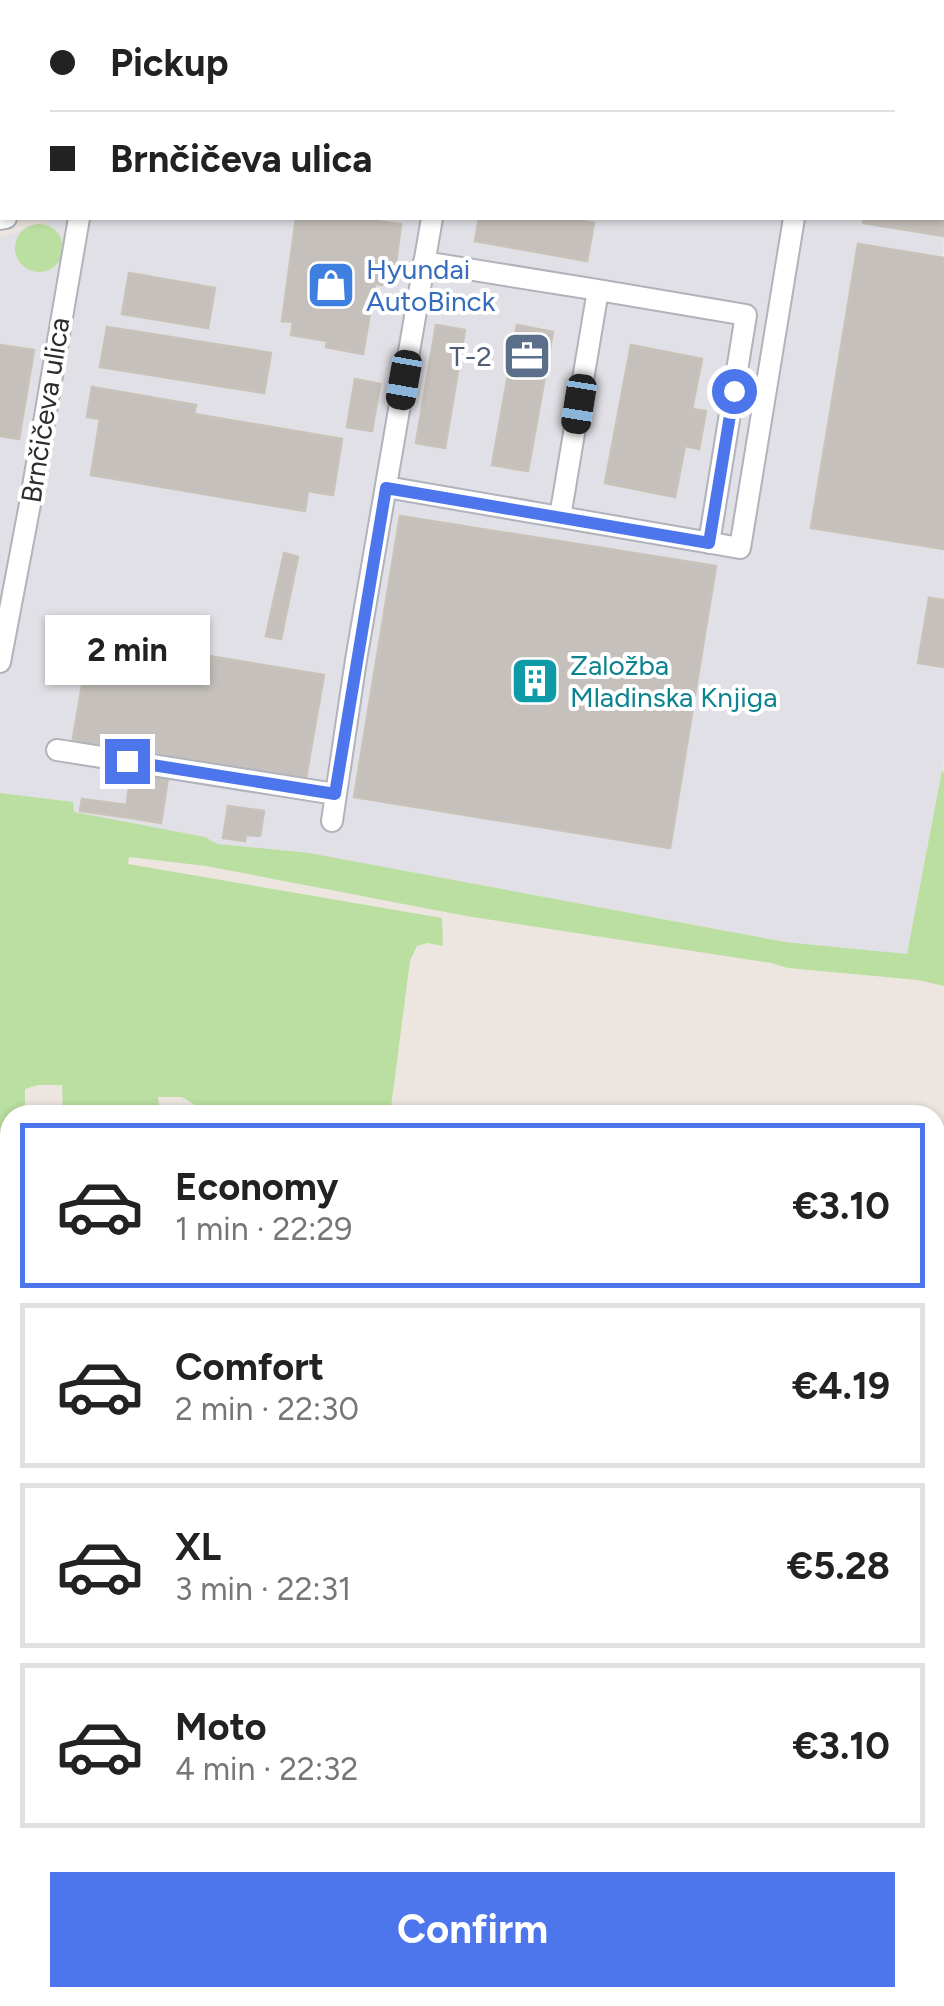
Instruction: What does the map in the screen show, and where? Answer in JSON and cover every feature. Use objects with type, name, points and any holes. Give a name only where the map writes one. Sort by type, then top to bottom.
[{"type":"street","name":"Brnčičeva ulica","points":[[0,662],[79,220]]},
{"type":"street","points":[[332,821],[432,220]]},
{"type":"street","points":[[386,488],[740,548],[794,220]]},
{"type":"street","points":[[424,262],[746,314],[709,543]]},
{"type":"street","points":[[560,517],[598,290]]},
{"type":"street","points":[[57,750],[335,794]]},
{"type":"shaded area","points":[[52,220],[942,220],[944,757],[907,954],[785,942],[0,810],[0,237]]},
{"type":"green space","points":[[39,224],[56,231],[63,248],[56,265],[39,272],[22,265],[15,248],[22,231]]},
{"type":"green space","points":[[942,770],[944,986],[788,968],[466,916],[206,866],[129,857],[128,864],[442,918],[443,946],[417,946],[410,961],[391,1105],[195,1105],[182,1097],[158,1097],[159,1105],[63,1105],[62,1085],[38,1085],[25,1089],[25,1105],[0,1105],[0,793],[73,802],[74,812],[205,837],[217,844],[309,853],[785,942],[907,954]]},
{"type":"building","name":"Hyundai AutoBinck","points":[[296,220],[401,224],[393,286],[375,284],[363,354],[326,347],[327,341],[291,335],[293,322],[282,321]]},
{"type":"building","points":[[479,220],[594,223],[587,261],[475,241]]},
{"type":"building","points":[[943,220],[944,236],[863,223]]},
{"type":"building","points":[[858,244],[944,258],[944,549],[811,528]]},
{"type":"building","points":[[129,273],[215,288],[208,328],[122,314]]},
{"type":"building","points":[[436,325],[465,330],[445,448],[416,443]]},
{"type":"building","points":[[517,325],[553,332],[528,471],[492,465]]},
{"type":"building","points":[[107,327],[271,353],[264,393],[100,367]]},
{"type":"building","points":[[0,345],[34,350],[19,439],[0,436]]},
{"type":"building","points":[[631,345],[702,359],[692,409],[706,411],[699,449],[685,446],[675,497],[605,483]]},
{"type":"building","points":[[355,379],[380,384],[372,431],[347,427]]},
{"type":"building","points":[[92,387],[196,405],[194,414],[342,439],[333,495],[308,491],[305,511],[91,475],[100,419],[87,417]]},
{"type":"building","name":"Založba Mladinska Knjiga","points":[[400,516],[716,566],[670,848],[354,797]]},
{"type":"building","points":[[284,553],[298,557],[281,639],[266,636]]},
{"type":"building","points":[[929,598],[944,600],[944,667],[918,663]]},
{"type":"building","points":[[118,620],[206,635],[203,655],[324,675],[305,783],[72,744],[86,662],[110,667]]},
{"type":"building","points":[[131,773],[168,778],[161,823],[125,817]]},
{"type":"building","points":[[82,799],[127,805],[125,817],[80,811]]},
{"type":"building","points":[[228,806],[264,811],[260,836],[246,835],[245,841],[223,838]]},
{"type":"place","name":"Hyundai AutoBinck","points":[[331,285]]},
{"type":"place","name":"T-2","points":[[527,356]]},
{"type":"place","name":"Založba Mladinska Knjiga","points":[[535,681]]},
{"type":"route","points":[[127,761],[335,794],[386,488],[709,543],[734,391]]}]
